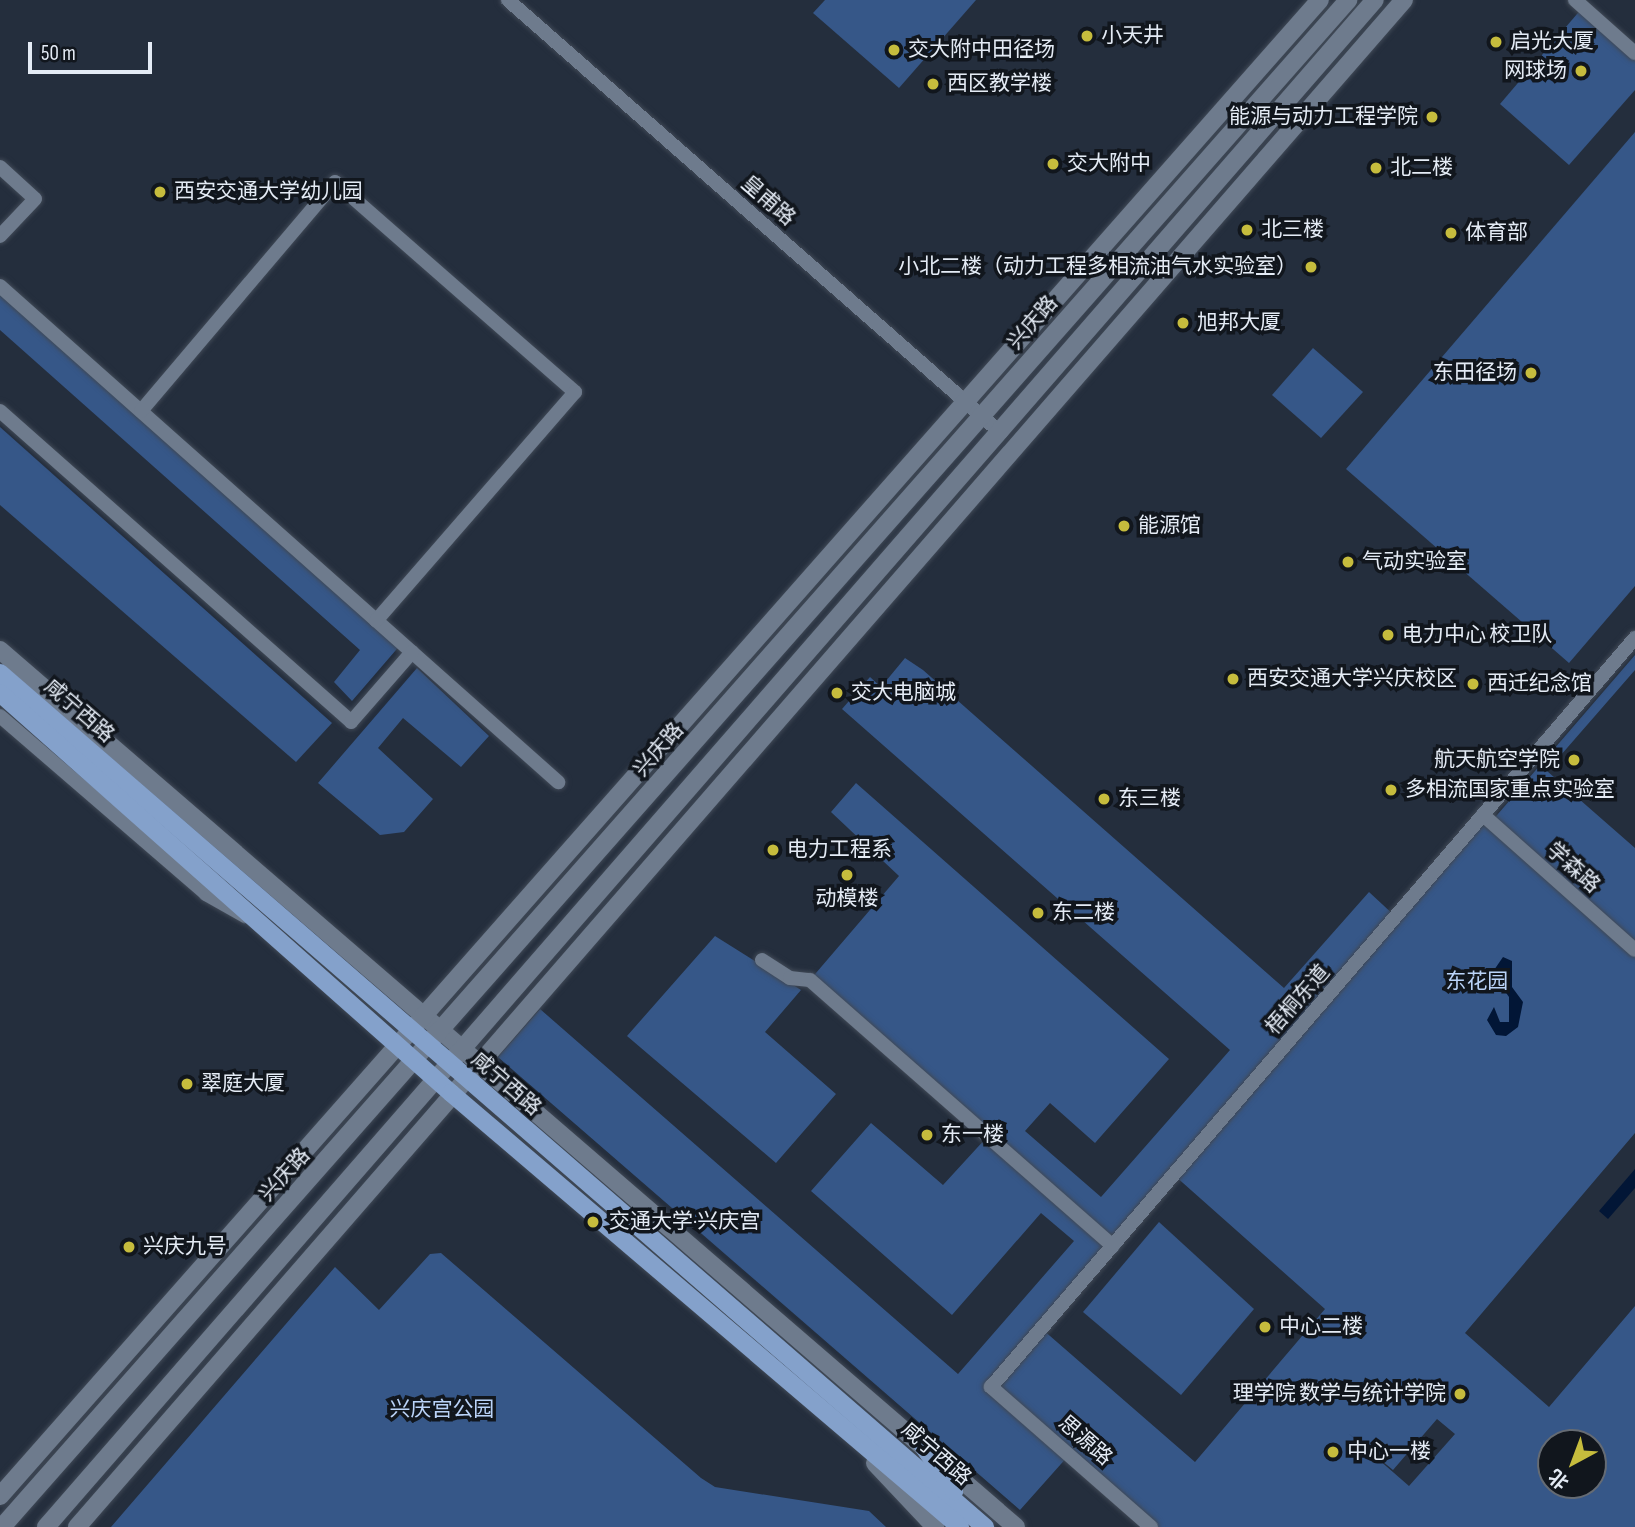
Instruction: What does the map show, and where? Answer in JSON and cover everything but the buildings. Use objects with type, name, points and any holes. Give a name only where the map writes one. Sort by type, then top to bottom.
[{"type":"main road","name":"咸宁西路","points":[[0,673],[415,1020],[429,1046],[448,1064],[965,1521]]},
{"type":"main road","name":"咸宁西路","points":[[0,693],[255,922],[863,1450],[965,1521],[985,1527]]},
{"type":"main road","points":[[923,1446],[965,1521]]},
{"type":"street","name":"皇甫路","points":[[508,0],[1001,433]]},
{"type":"street","points":[[0,1496],[415,1020],[1320,0]]},
{"type":"street","name":"兴庆路","points":[[2,1527],[416,1062],[1349,0]]},
{"type":"street","points":[[46,1527],[1376,0]]},
{"type":"street","points":[[77,1527],[463,1077],[1404,0]]},
{"type":"street","points":[[1575,0],[1635,53]]},
{"type":"street","points":[[0,167],[34,199],[0,236]]},
{"type":"street","points":[[141,411],[335,182],[575,392],[376,621]]},
{"type":"street","points":[[0,285],[558,782]]},
{"type":"street","points":[[0,411],[351,722],[412,652]]},
{"type":"street","name":"梧桐东道","points":[[991,1387],[1635,638]]},
{"type":"street","points":[[0,650],[415,1020],[442,1031],[478,1060],[1016,1527]]},
{"type":"street","points":[[0,716],[206,894],[255,922]]},
{"type":"street","name":"学森路","points":[[1483,816],[1635,950]]},
{"type":"street","points":[[762,960],[790,978],[810,980],[1114,1246]]},
{"type":"street","name":"思源路","points":[[991,1387],[1152,1527]]},
{"type":"street","points":[[863,1450],[934,1527]]},
{"type":"green space","name":"交大附中田径场","points":[[825,0],[976,0],[899,88],[813,13]]},
{"type":"green space","name":"网球场","points":[[1583,7],[1635,53],[1635,90],[1569,165],[1500,104]]},
{"type":"green space","name":"东田径场","points":[[1635,132],[1635,586],[1569,663],[1346,469]]},
{"type":"green space","points":[[0,286],[402,643],[352,701],[334,682],[360,650],[0,330]]},
{"type":"green space","points":[[1313,348],[1363,392],[1321,438],[1272,395]]},
{"type":"green space","points":[[0,427],[332,723],[296,762],[0,505]]},
{"type":"green space","name":"东花园","points":[[1635,655],[1635,670],[1547,771],[1635,848],[1635,1133],[1465,1333],[1549,1407],[1635,1306],[1635,1527],[1151,1527],[1069,1455],[1020,1510],[498,1057],[540,1009],[958,1374],[1074,1241],[1041,1213],[952,1315],[811,1191],[871,1123],[943,1185],[987,1137],[810,980],[899,876],[831,812],[856,783],[1169,1059],[1095,1143],[1050,1103],[1025,1131],[1101,1197],[1230,1050],[842,709],[870,677],[881,687],[905,658],[923,670],[1284,988],[1369,892],[1396,917],[1483,815],[1491,822]],"holes":[[[1174,1175],[1325,1309],[1195,1462],[1042,1329]],[[1437,1419],[1455,1434],[1409,1486],[1348,1433],[1393,1470]]]},
{"type":"green space","points":[[417,668],[489,736],[461,767],[403,718],[378,748],[433,799],[404,832],[380,835],[318,783]]},
{"type":"green space","points":[[715,936],[801,990],[765,1032],[836,1094],[776,1163],[627,1036]]},
{"type":"green space","points":[[1159,1222],[1254,1309],[1181,1395],[1083,1312]]},
{"type":"green space","name":"兴庆宫公园","points":[[441,1253],[701,1478],[715,1487],[869,1511],[886,1527],[111,1527],[335,1267],[379,1310],[430,1254]]},
{"type":"shaded area","points":[[1503,957],[1512,961],[1512,987],[1523,1002],[1518,1027],[1506,1036],[1496,1035],[1487,1020],[1494,1007],[1500,1022],[1509,1022],[1509,997],[1492,973]]},
{"type":"shaded area","points":[[1635,1169],[1635,1188],[1608,1219],[1599,1211]]},
{"type":"place","name":"小天井","points":[[1087,36]]},
{"type":"place","name":"启光大厦","points":[[1496,42]]},
{"type":"place","name":"交大附中田径场","points":[[894,50]]},
{"type":"place","name":"网球场","points":[[1581,71]]},
{"type":"place","name":"西区教学楼","points":[[933,84]]},
{"type":"place","name":"能源与动力工程学院","points":[[1432,117]]},
{"type":"place","name":"交大附中","points":[[1053,164]]},
{"type":"place","name":"北二楼","points":[[1376,168]]},
{"type":"place","name":"西安交通大学幼儿园","points":[[160,192]]},
{"type":"place","name":"北三楼","points":[[1247,230]]},
{"type":"place","name":"体育部","points":[[1451,233]]},
{"type":"place","name":"小北二楼（动力工程多相流油气水实验室）","points":[[1311,267]]},
{"type":"place","name":"旭邦大厦","points":[[1183,323]]},
{"type":"place","name":"东田径场","points":[[1531,373]]},
{"type":"place","name":"能源馆","points":[[1124,526]]},
{"type":"place","name":"气动实验室","points":[[1348,562]]},
{"type":"place","name":"电力中心 校卫队","points":[[1388,635]]},
{"type":"place","name":"西安交通大学兴庆校区","points":[[1233,679]]},
{"type":"place","name":"西迁纪念馆","points":[[1473,684]]},
{"type":"place","name":"交大电脑城","points":[[837,693]]},
{"type":"place","name":"航天航空学院","points":[[1574,760]]},
{"type":"place","name":"多相流国家重点实验室","points":[[1391,790]]},
{"type":"place","name":"东三楼","points":[[1104,799]]},
{"type":"place","name":"电力工程系","points":[[773,850]]},
{"type":"place","name":"动模楼","points":[[847,875]]},
{"type":"place","name":"东二楼","points":[[1038,913]]},
{"type":"place","name":"翠庭大厦","points":[[187,1084]]},
{"type":"place","name":"东一楼","points":[[927,1135]]},
{"type":"place","name":"交通大学·兴庆宫","points":[[593,1222]]},
{"type":"place","name":"兴庆九号","points":[[129,1247]]},
{"type":"place","name":"中心二楼","points":[[1265,1327]]},
{"type":"place","name":"理学院 数学与统计学院","points":[[1460,1394]]},
{"type":"place","name":"中心一楼","points":[[1333,1452]]}]
